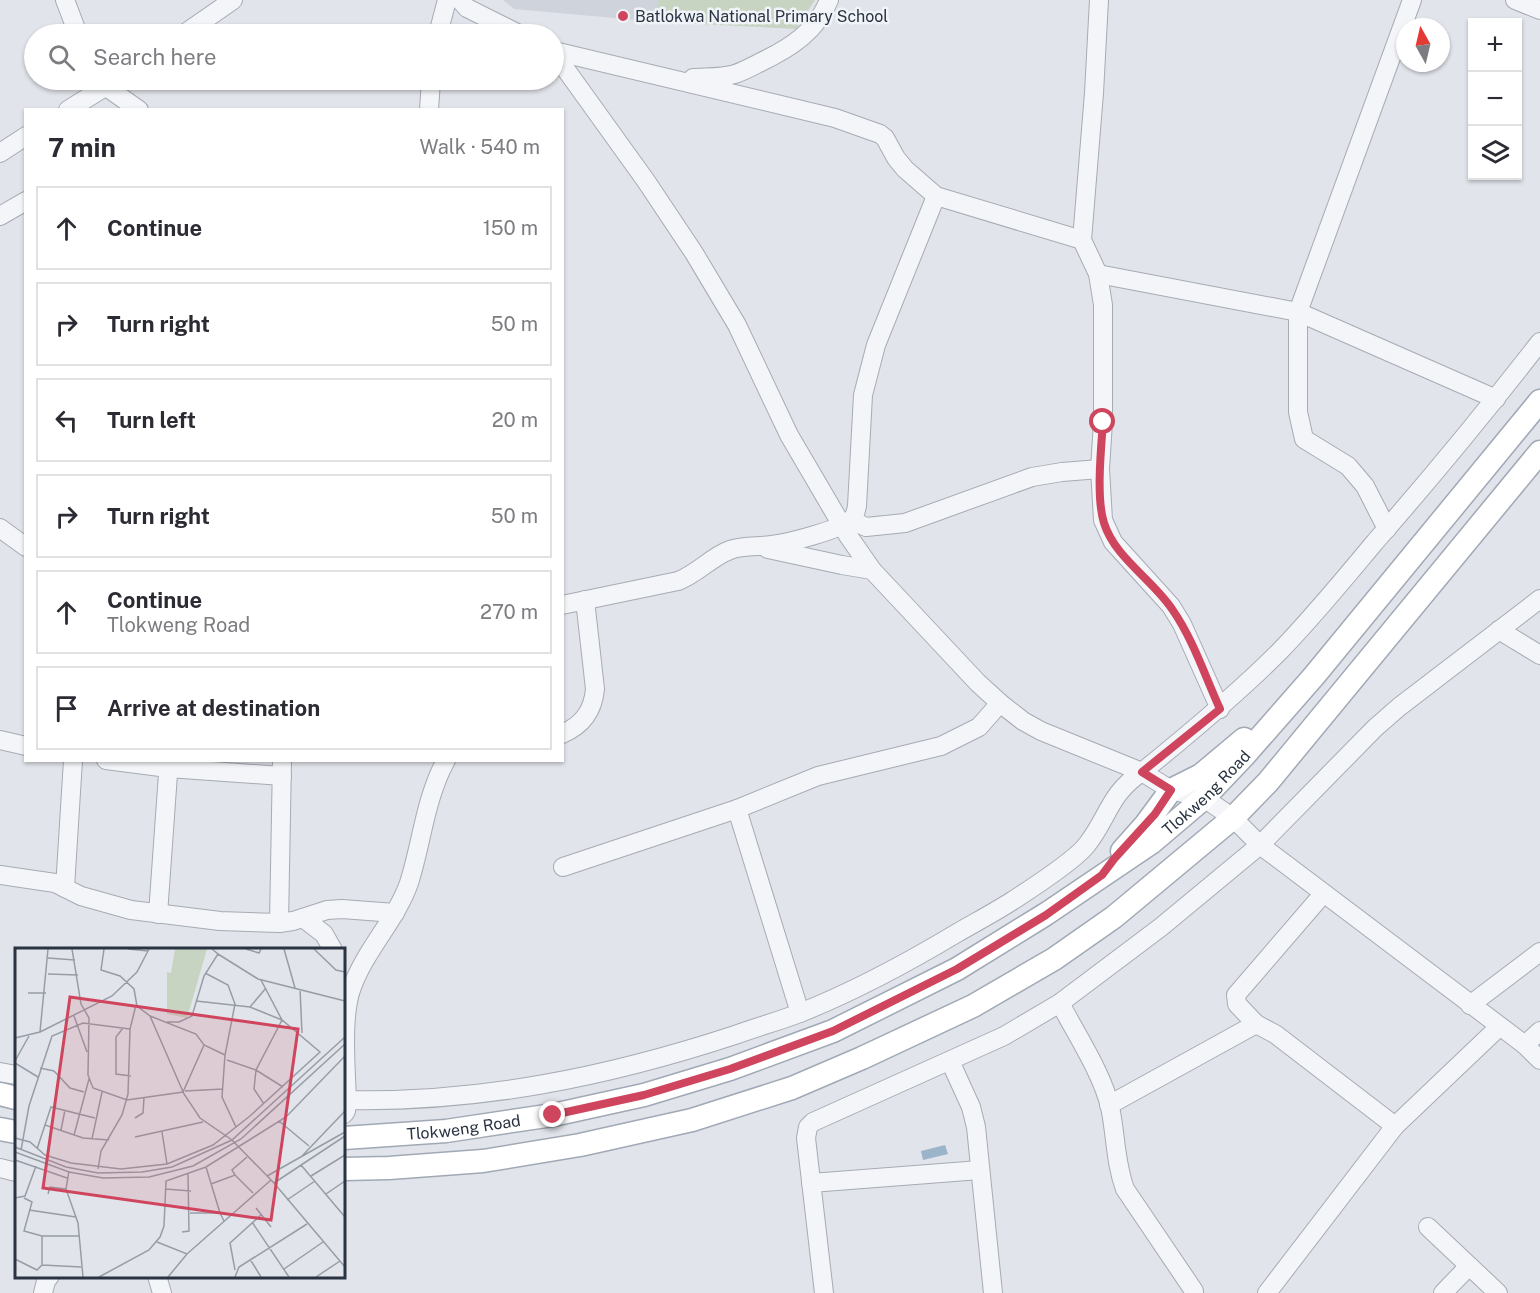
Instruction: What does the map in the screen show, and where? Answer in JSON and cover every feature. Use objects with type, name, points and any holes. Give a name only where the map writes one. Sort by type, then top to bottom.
[{"type":"main road","name":"Tlokweng Road","points":[[345,1138],[446,1131],[553,1115],[644,1095],[730,1069],[833,1031],[957,969],[1046,915],[1150,843],[1204,798],[1244,757],[1540,401]]},
{"type":"main road","name":"Tlokweng Road","points":[[345,1169],[483,1161],[580,1145],[692,1120],[792,1088],[862,1058],[973,1006],[1054,958],[1114,917],[1233,819],[1268,782],[1540,452]]},
{"type":"main road","points":[[1102,875],[1155,814],[1171,790],[1201,775],[1280,712],[1300,692]]},
{"type":"main road","points":[[0,1094],[15,1098]]},
{"type":"main road","points":[[0,1129],[15,1132]]},
{"type":"street","points":[[65,0],[74,24]]},
{"type":"street","points":[[198,24],[233,0]]},
{"type":"street","points":[[441,24],[447,0]]},
{"type":"street","points":[[460,0],[467,8],[499,24]]},
{"type":"street","points":[[670,80],[735,74],[777,54],[801,39],[825,12],[829,0]]},
{"type":"street","points":[[1099,0],[1082,240],[1098,274],[1103,305],[1101,508],[1106,529],[1113,542],[1171,606],[1182,624],[1220,709]]},
{"type":"street","points":[[1387,529],[1365,486],[1348,466],[1304,439],[1298,412],[1298,312],[1412,0]]},
{"type":"street","points":[[1515,0],[1540,10]]},
{"type":"street","points":[[564,54],[835,118],[871,130],[885,138],[905,169],[936,196],[1082,240]]},
{"type":"street","points":[[564,66],[694,253],[737,325],[789,435],[847,522],[872,570],[978,683],[1023,721],[1041,731],[1142,772],[1171,790],[1204,798],[1233,819],[1260,845],[1525,1045],[1540,1060]]},
{"type":"street","points":[[71,108],[96,90]]},
{"type":"street","points":[[116,90],[137,108]]},
{"type":"street","points":[[429,108],[430,90]]},
{"type":"street","points":[[0,153],[24,137]]},
{"type":"street","points":[[847,522],[857,506],[863,395],[869,369],[876,345],[936,196]]},
{"type":"street","points":[[0,216],[24,202]]},
{"type":"street","points":[[1098,274],[1298,312],[1496,399]]},
{"type":"street","points":[[345,1106],[500,1092],[664,1058],[800,1013],[882,976],[1011,901],[1085,846],[1117,794],[1129,781],[1220,709],[1307,622],[1496,399],[1540,342]]},
{"type":"street","points":[[564,605],[678,581],[695,573],[728,550],[738,547],[792,542],[847,522],[866,527],[905,523],[1032,477],[1100,469]]},
{"type":"street","points":[[0,528],[24,546]]},
{"type":"street","points":[[757,547],[872,570]]},
{"type":"street","points":[[824,1293],[811,1184],[807,1127],[813,1122],[1004,1036],[1060,1003],[1161,927],[1260,845],[1391,714],[1540,599]]},
{"type":"street","points":[[564,733],[584,720],[594,701],[595,689],[585,600]]},
{"type":"street","points":[[1499,630],[1540,655]]},
{"type":"street","points":[[564,867],[737,809],[818,776],[941,746],[979,727],[1000,703]]},
{"type":"street","points":[[0,740],[24,746]]},
{"type":"street","points":[[65,888],[73,762]]},
{"type":"street","points":[[138,762],[282,768],[279,923]]},
{"type":"street","points":[[397,1135],[366,1129],[345,1106],[347,981],[362,966],[395,913],[408,885],[430,798],[445,762]]},
{"type":"street","points":[[158,914],[169,764]]},
{"type":"street","points":[[737,809],[800,1013]]},
{"type":"street","points":[[0,875],[42,880],[104,903],[131,910],[220,921],[279,923],[334,910],[395,913]]},
{"type":"street","points":[[1323,894],[1236,995],[1237,1004],[1256,1024],[1275,1034],[1395,1126]]},
{"type":"street","points":[[303,918],[324,934],[332,948]]},
{"type":"street","points":[[1470,1005],[1540,952]]},
{"type":"street","points":[[1060,1003],[1092,1063],[1109,1105],[1119,1172],[1125,1189],[1190,1292]]},
{"type":"street","points":[[1109,1105],[1256,1024]]},
{"type":"street","points":[[1267,1293],[1395,1126],[1499,1027]]},
{"type":"street","points":[[1525,1045],[1540,1031]]},
{"type":"street","points":[[950,1061],[971,1107],[976,1127],[993,1293]]},
{"type":"street","points":[[0,1072],[15,1075]]},
{"type":"street","points":[[0,1168],[15,1172]]},
{"type":"street","points":[[811,1184],[980,1170]]},
{"type":"street","points":[[1428,1227],[1498,1293]]},
{"type":"street","points":[[1443,1293],[1469,1266]]},
{"type":"street","points":[[43,1293],[45,1281],[48,1278]]},
{"type":"street","points":[[157,1278],[162,1293]]},
{"type":"shaded area","name":"Batlokwa National Primary School","points":[[503,0],[658,0],[659,22],[514,9]]},
{"type":"green space","points":[[658,0],[815,0],[796,29],[659,22]]},
{"type":"water","points":[[945,1145],[948,1154],[923,1160],[921,1151]]},
{"type":"place","name":"Batlokwa National Primary School","points":[[623,16]]},
{"type":"route","points":[[553,1115],[644,1095],[730,1069],[833,1031],[957,969],[1046,915],[1102,875],[1155,814],[1171,790],[1142,772],[1220,709],[1182,624],[1171,606],[1124,556],[1106,529],[1101,508],[1100,469],[1103,422]]}]
